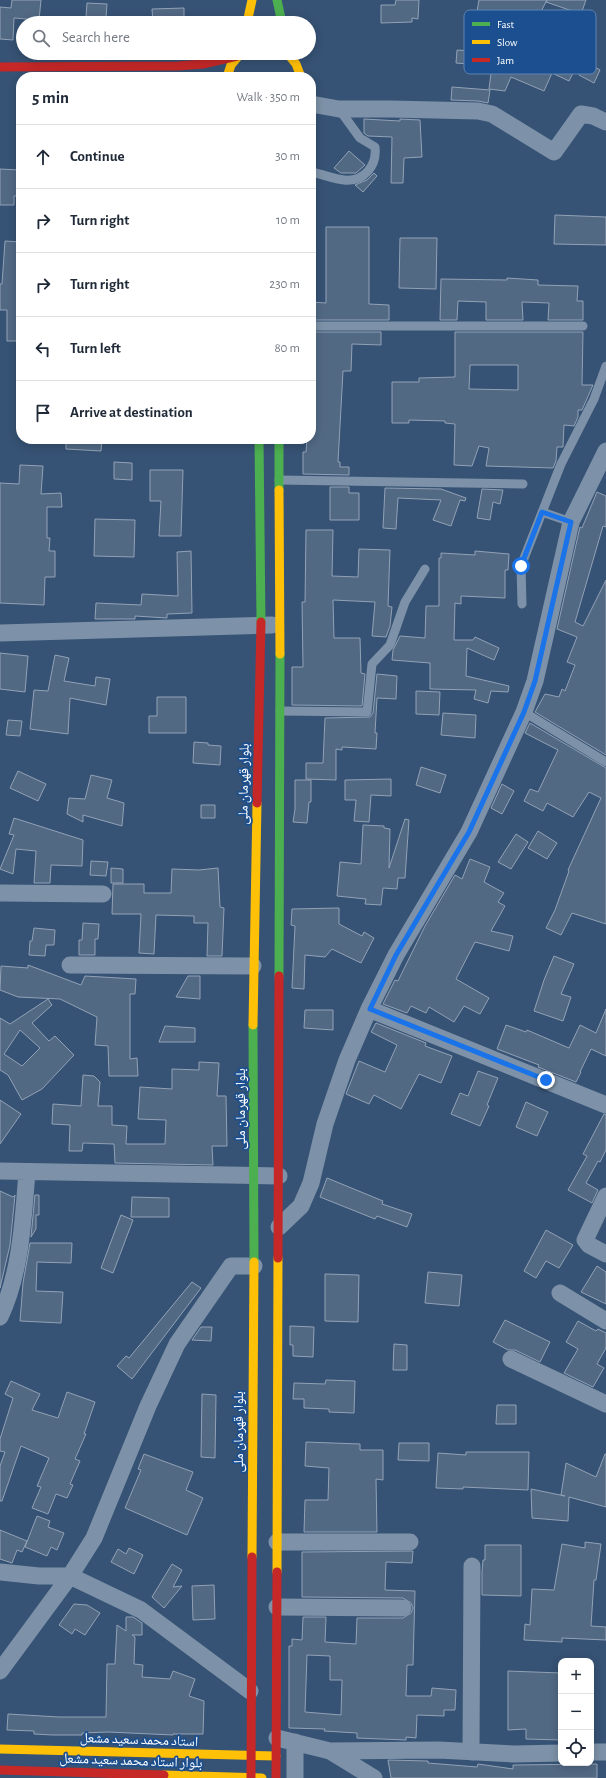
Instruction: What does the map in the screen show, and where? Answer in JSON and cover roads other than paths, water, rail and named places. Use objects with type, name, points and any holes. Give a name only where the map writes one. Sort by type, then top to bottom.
[{"type":"main road","points":[[249,16],[252,0]]},
{"type":"main road","points":[[277,0],[280,16]]},
{"type":"main road","points":[[0,66],[178,66],[203,64],[219,60]]},
{"type":"main road","points":[[229,72],[231,65],[235,60]]},
{"type":"main road","points":[[293,60],[300,72]]},
{"type":"main road","name":"بلوار قهرمان ملی","points":[[251,1778],[250,1691],[254,1266],[253,966],[261,625],[259,444]]},
{"type":"main road","points":[[276,1778],[279,1227],[279,444]]},
{"type":"main road","name":"استاد محمد سعید مشعل","points":[[0,1749],[276,1756]]},
{"type":"main road","name":"بلوار استاد محمد سعید مشعل","points":[[0,1770],[262,1778]]},
{"type":"street","points":[[316,105],[339,109],[478,111],[492,114],[554,152],[581,114],[593,116],[606,122]]},
{"type":"street","points":[[279,1227],[301,1206],[311,1183],[325,1124],[347,1060],[370,1009],[396,955],[469,832],[524,712],[535,681],[571,522],[606,451]]},
{"type":"street","points":[[0,633],[261,625],[280,626]]},
{"type":"street","points":[[0,893],[103,894]]},
{"type":"street","points":[[70,965],[253,966]]},
{"type":"street","points":[[370,1009],[606,1105]]},
{"type":"street","points":[[0,1171],[279,1176]]},
{"type":"street","points":[[0,1317],[7,1301],[21,1245],[27,1172]]},
{"type":"street","points":[[606,1196],[585,1240],[589,1245],[606,1254]]},
{"type":"street","points":[[0,1671],[70,1576],[94,1538],[148,1406],[177,1344],[231,1266],[254,1266]]},
{"type":"street","points":[[560,1293],[606,1321]]},
{"type":"street","points":[[511,1359],[606,1404]]},
{"type":"street","points":[[277,1542],[410,1542]]},
{"type":"street","points":[[471,1752],[472,1566]]},
{"type":"street","points":[[0,1572],[39,1576],[70,1576],[141,1610],[250,1691]]},
{"type":"street","points":[[277,1607],[404,1608]]},
{"type":"street","points":[[277,1738],[330,1751],[439,1750],[514,1754],[558,1753]]},
{"type":"street","points":[[294,1742],[295,1778]]},
{"type":"street","points":[[330,1751],[374,1778]]},
{"type":"street","points":[[594,1752],[606,1752]]},
{"type":"lane","points":[[316,173],[345,181],[362,177],[372,167],[376,156],[375,147],[360,138],[339,109]]},
{"type":"lane","points":[[316,326],[584,326]]},
{"type":"lane","points":[[522,604],[521,566],[561,464],[594,399],[606,366]]},
{"type":"lane","points":[[279,480],[523,484]]},
{"type":"lane","points":[[542,512],[571,522]]},
{"type":"lane","points":[[280,711],[367,712],[372,664],[390,645],[405,602],[425,569]]},
{"type":"lane","points":[[524,712],[606,762]]}]
